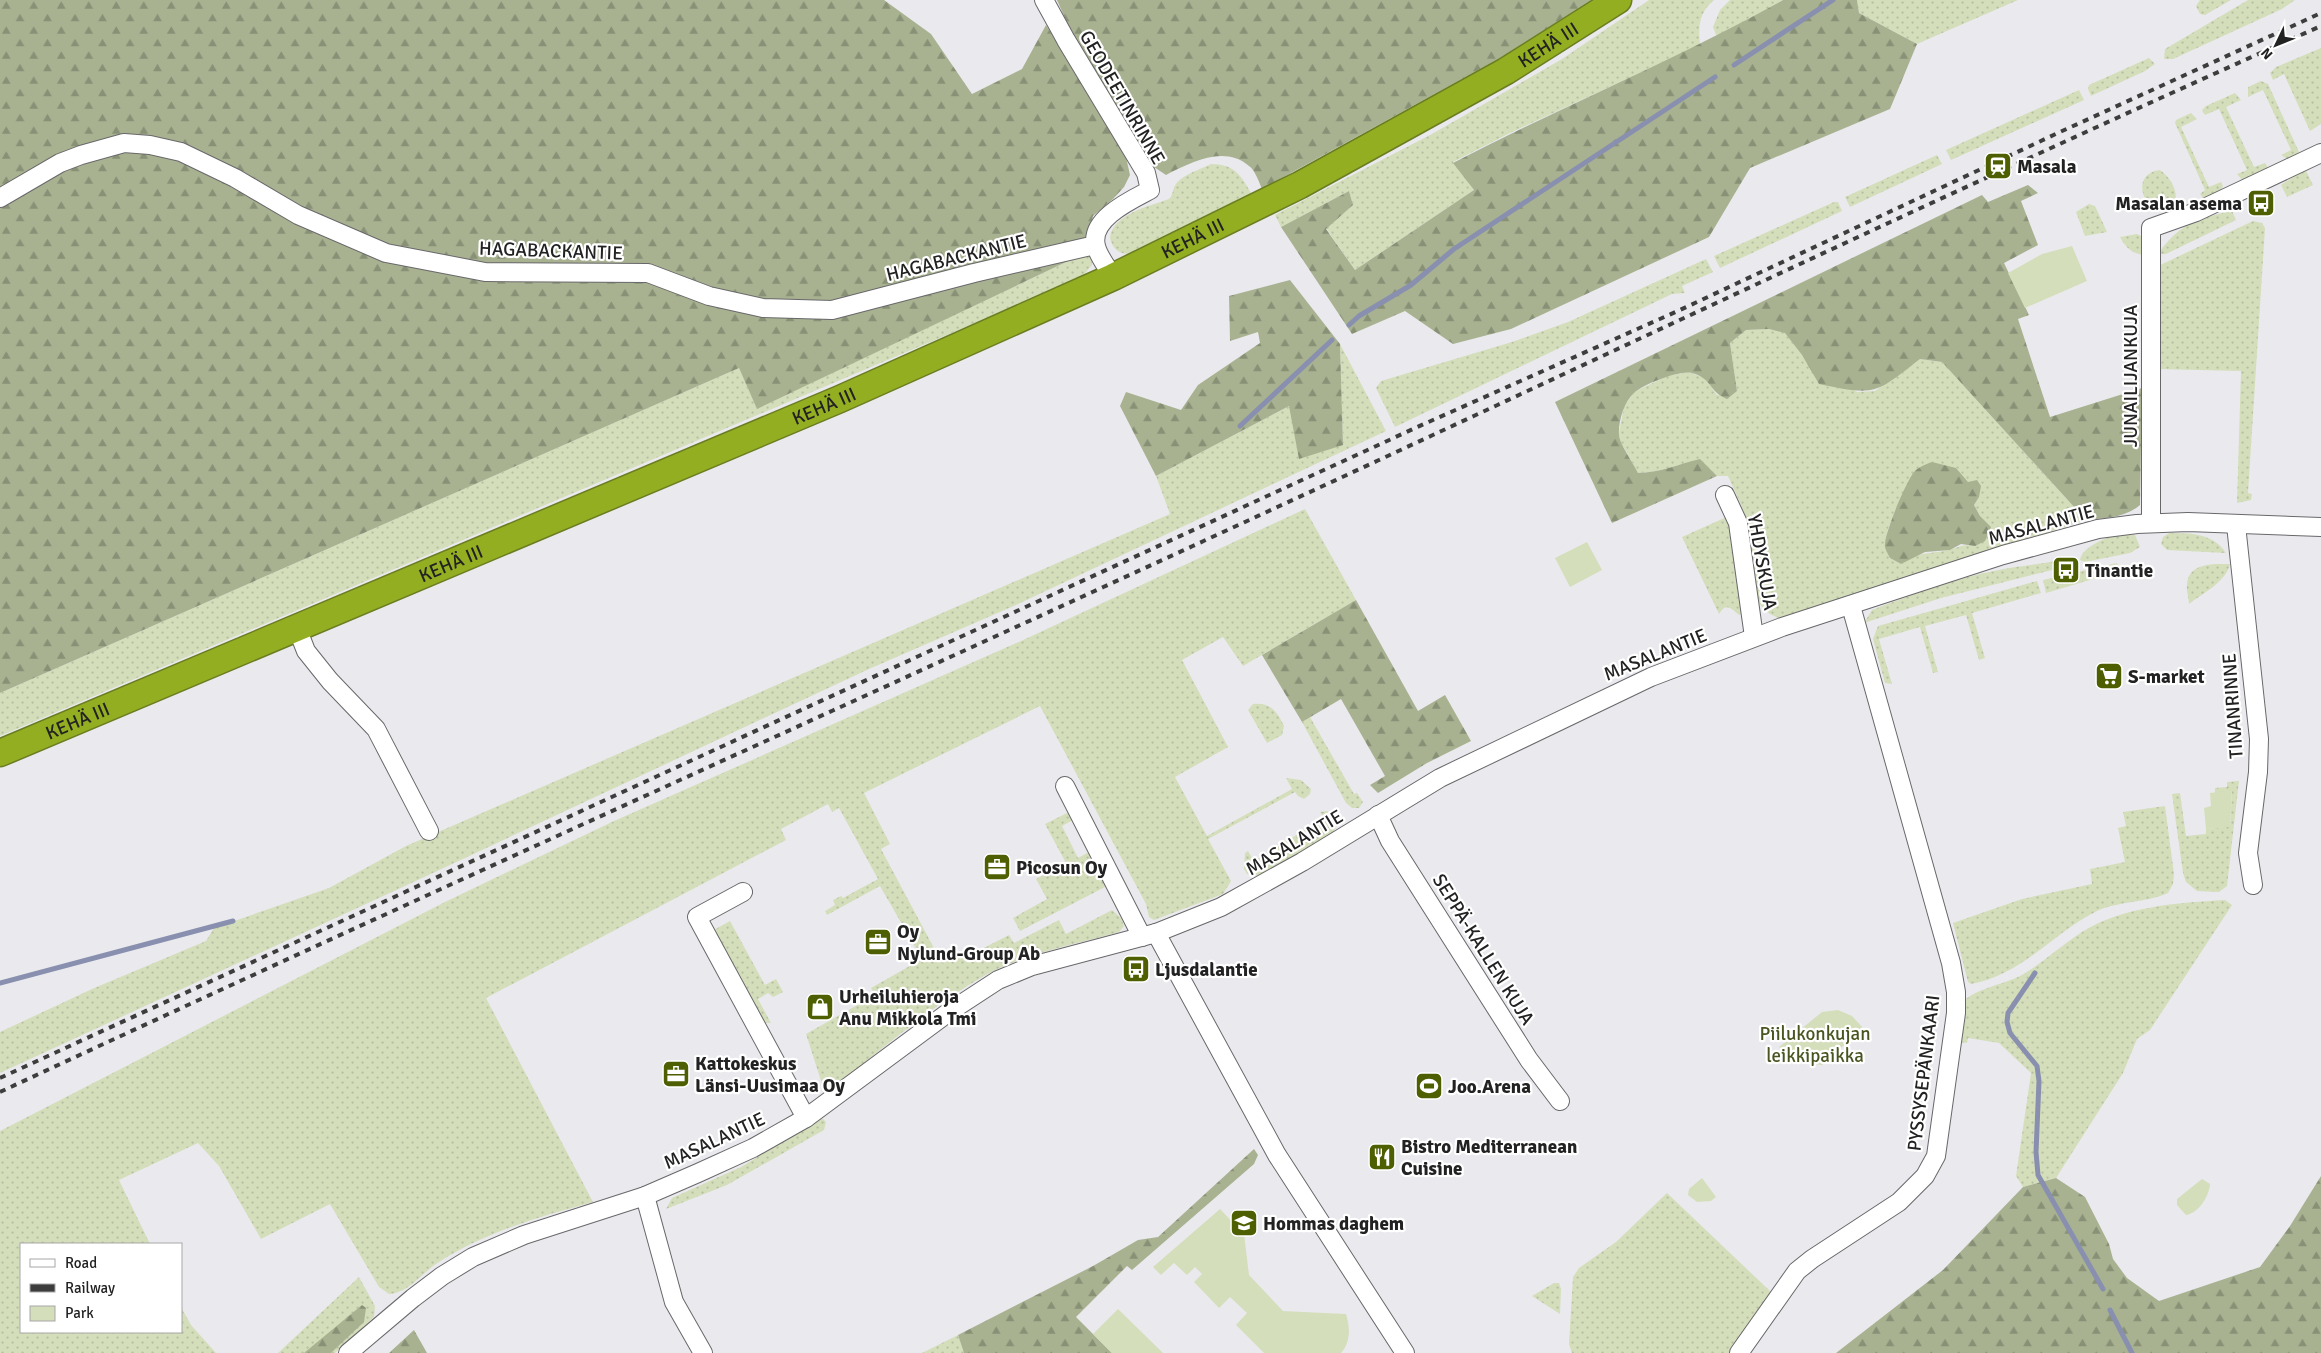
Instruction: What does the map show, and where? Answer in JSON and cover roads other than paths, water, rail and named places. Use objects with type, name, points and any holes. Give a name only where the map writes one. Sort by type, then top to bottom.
[{"type":"highway","name":"KEHÄ III","points":[[0,753],[840,399],[1113,277],[1300,185],[1506,71],[1618,0]]},
{"type":"street","name":"GEODEETINRINNE","points":[[1044,0],[1066,40],[1132,147],[1146,173],[1150,190],[1108,216],[1099,226],[1096,245]]},
{"type":"street","name":"HAGABACKANTIE","points":[[0,198],[60,163],[81,155],[124,143],[150,145],[181,152],[235,178],[298,215],[386,253],[485,272],[648,273],[709,296],[763,308],[832,310],[974,273],[1096,245]]},
{"type":"street","name":"JUNAILIJANKUJA","points":[[2151,523],[2151,228],[2196,212],[2321,153]]},
{"type":"street","points":[[1096,245],[1113,277]]},
{"type":"street","name":"YHDYSKUJA","points":[[1725,495],[1738,523],[1754,637]]},
{"type":"street","name":"MASALANTIE","points":[[348,1353],[413,1298],[473,1256],[524,1235],[645,1196],[753,1148],[806,1118],[949,1012],[998,980],[1032,966],[1149,935],[1194,919],[1249,893],[1440,778],[1651,676],[1754,637],[2053,540],[2098,529],[2151,523],[2321,527]]},
{"type":"street","name":"TINANRINNE","points":[[2236,524],[2259,739],[2258,772],[2248,853],[2253,885]]},
{"type":"street","name":"PYSSYSEPÄNKAARI","points":[[1739,1353],[1797,1271],[1812,1258],[1899,1202],[1925,1176],[1936,1156],[1956,1013],[1956,992],[1951,963],[1851,606]]},
{"type":"street","points":[[297,628],[306,651],[330,681],[376,729],[429,831]]},
{"type":"street","points":[[1065,786],[1118,887],[1149,935],[1277,1155],[1405,1353]]},
{"type":"street","name":"SEPPÄ-KALLEN KUJA","points":[[1378,815],[1390,841],[1529,1060],[1560,1101]]},
{"type":"street","points":[[743,892],[697,917],[806,1118]]},
{"type":"street","points":[[645,1196],[674,1302],[703,1353]]},
{"type":"waterway","points":[[1734,65],[1833,0]]},
{"type":"waterway","points":[[1349,325],[1359,316],[1411,285],[1454,249],[1715,77]]},
{"type":"waterway","points":[[1240,426],[1332,340]]},
{"type":"waterway","points":[[0,983],[233,921]]},
{"type":"waterway","points":[[2035,973],[2008,1013],[2007,1022],[2010,1033],[2037,1066],[2039,1081],[2036,1152],[2038,1175],[2103,1289]]},
{"type":"waterway","points":[[2110,1310],[2132,1353]]},
{"type":"railway","points":[[0,1078],[1424,424],[1680,310],[2060,132],[2321,13]]},
{"type":"railway","points":[[0,1092],[1256,517],[1988,177],[2321,26]]},
{"type":"place","name":"Masala","points":[[1998,166]]},
{"type":"place","name":"Masalan asema","points":[[2261,203]]},
{"type":"place","name":"Tinantie","points":[[2066,570]]},
{"type":"place","name":"S-market","points":[[2109,676]]},
{"type":"place","name":"Picosun Oy","points":[[997,867]]},
{"type":"place","name":"Oy Nylund-Group Ab","points":[[878,942]]},
{"type":"place","name":"Ljusdalantie","points":[[1136,969]]},
{"type":"place","name":"Urheiluhieroja Anu Mikkola Tmi","points":[[820,1007]]},
{"type":"place","name":"Kattokeskus Länsi-Uusimaa Oy","points":[[676,1074]]},
{"type":"place","name":"Joo.Arena","points":[[1429,1086]]},
{"type":"place","name":"Bistro Mediterranean Cuisine","points":[[1382,1157]]},
{"type":"place","name":"Hommas daghem","points":[[1244,1223]]},
{"type":"park label","name":"Piilukonkujan leikkipaikka","points":[[1815,1044]]}]
